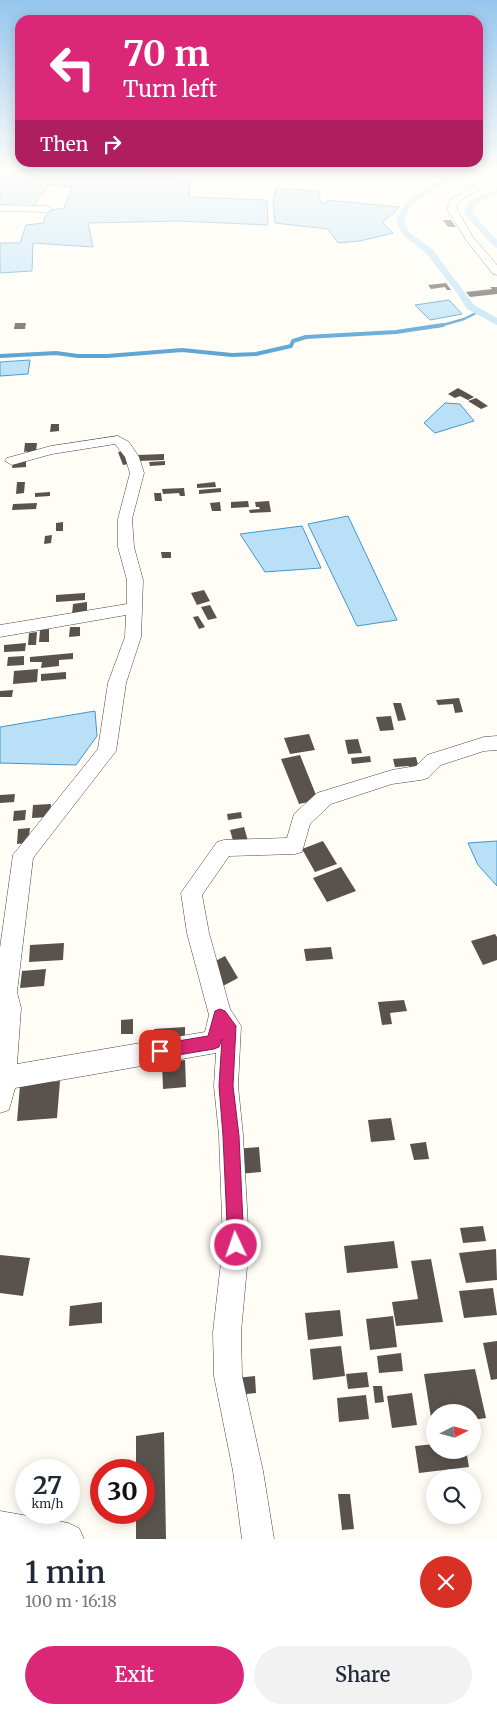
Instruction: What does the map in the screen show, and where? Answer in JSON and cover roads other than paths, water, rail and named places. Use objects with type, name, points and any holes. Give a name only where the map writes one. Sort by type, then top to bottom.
[{"type":"street","points":[[474,244],[497,272]]},
{"type":"street","points":[[0,1101],[4,1078],[4,1021],[10,1008],[6,992],[23,855],[107,751],[117,683],[133,637],[135,608],[135,580],[126,547],[125,519],[137,473],[132,457],[124,445],[118,440],[51,450],[12,461]]},
{"type":"street","points":[[0,631],[135,608]]},
{"type":"street","points":[[258,1539],[248,1471],[228,1376],[227,1332],[236,1245],[231,1136],[226,1086],[229,1026],[220,1015],[198,933],[191,893],[224,848],[295,846],[301,820],[324,798],[392,777],[420,773],[434,760],[484,744],[497,743]]},
{"type":"street","points":[[4,1078],[88,1062],[214,1042],[220,1015]]},
{"type":"street","points":[[0,1526],[68,1539]]},
{"type":"water","points":[[0,244],[33,244],[32,271],[0,273]]},
{"type":"water","points":[[45,244],[92,244],[93,247]]},
{"type":"water","points":[[449,300],[462,314],[430,320],[415,305]]},
{"type":"water","points":[[30,360],[28,374],[0,376],[0,362]]},
{"type":"water","points":[[445,403],[460,404],[474,421],[435,433],[424,423]]},
{"type":"water","points":[[348,516],[397,620],[357,626],[308,524]]},
{"type":"water","points":[[302,526],[321,568],[265,572],[240,534]]},
{"type":"water","points":[[95,711],[97,736],[76,765],[0,763],[0,727]]},
{"type":"water","points":[[497,841],[497,886],[478,865],[468,843]]},
{"type":"waterway","points":[[420,244],[430,252],[461,292],[470,307],[497,322]]},
{"type":"waterway","points":[[443,325],[464,319],[478,312]]},
{"type":"waterway","points":[[0,356],[56,353],[78,356],[107,356],[182,350],[232,355],[256,354],[291,346],[293,341],[306,337],[396,332],[443,325]]},
{"type":"waterway","points":[[436,327],[443,325]]}]
